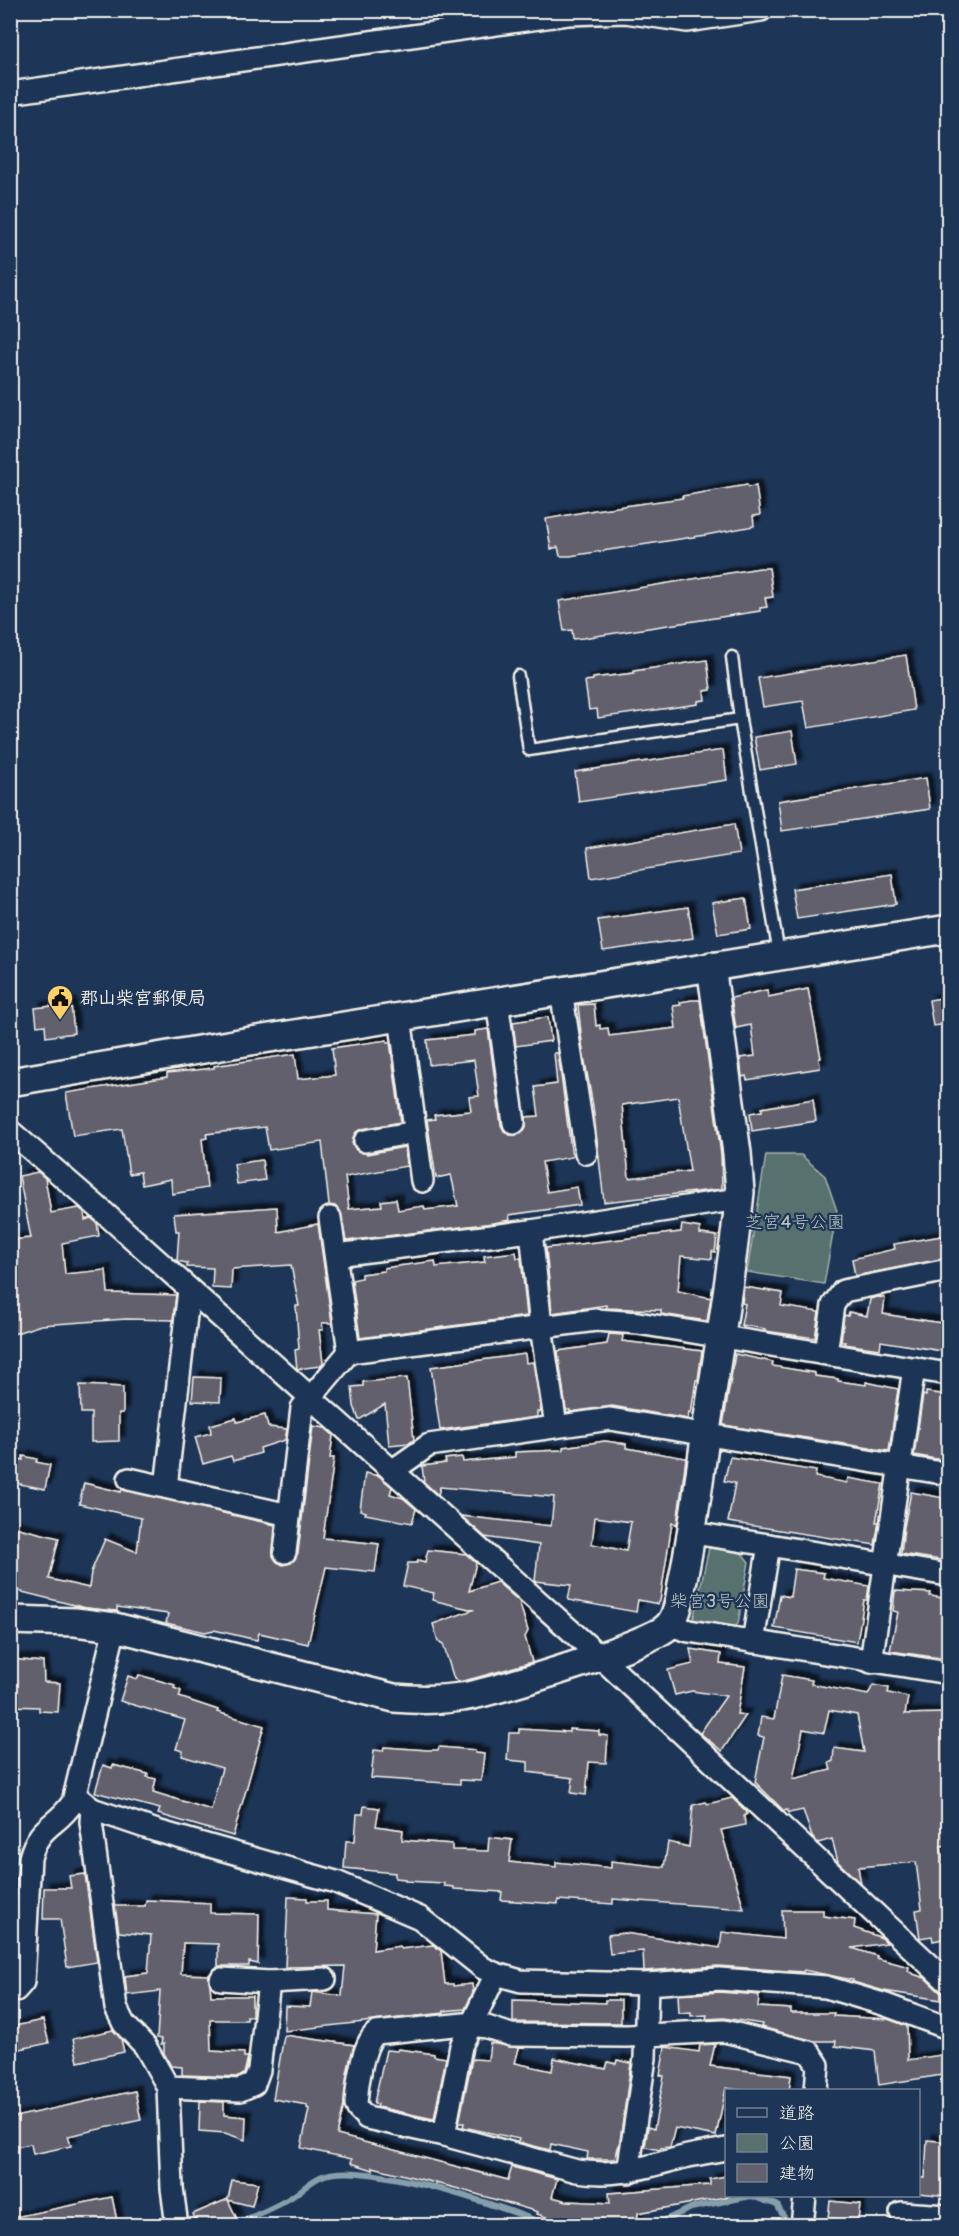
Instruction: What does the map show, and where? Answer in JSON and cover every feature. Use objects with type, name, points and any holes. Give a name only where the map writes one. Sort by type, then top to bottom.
[{"type":"street","points":[[10,93],[568,14],[625,12],[687,21],[721,14],[761,10]]},
{"type":"street","points":[[10,1082],[561,990],[948,929]]},
{"type":"street","points":[[10,1620],[75,1622],[115,1627],[394,1698],[411,1699],[464,1697],[484,1692],[599,1656],[646,1639],[670,1625],[678,1604],[693,1533],[739,1203],[737,1153],[711,966]]},
{"type":"street","points":[[561,990],[586,1153]]},
{"type":"street","points":[[497,1001],[514,1123]]},
{"type":"street","points":[[400,1017],[422,1181]]},
{"type":"street","points":[[10,1131],[599,1656],[948,1982]]},
{"type":"street","points":[[364,1141],[416,1132]]},
{"type":"street","points":[[336,1255],[531,1231],[725,1202],[739,1203]]},
{"type":"street","points":[[330,1218],[349,1352]]},
{"type":"street","points":[[531,1231],[541,1327],[556,1426]]},
{"type":"street","points":[[826,1353],[832,1305],[843,1291],[948,1270]]},
{"type":"street","points":[[166,1487],[189,1290]]},
{"type":"street","points":[[285,1552],[301,1412],[349,1352],[596,1320],[638,1323],[948,1374]]},
{"type":"street","points":[[871,1662],[914,1368]]},
{"type":"street","points":[[392,1471],[429,1445],[610,1419],[948,1474]]},
{"type":"street","points":[[129,1479],[289,1515]]},
{"type":"street","points":[[693,1533],[948,1575]]},
{"type":"street","points":[[753,1642],[769,1545]]},
{"type":"street","points":[[670,1625],[689,1631],[948,1674]]},
{"type":"street","points":[[10,1992],[16,1990],[23,1982],[30,1858],[33,1847],[40,1833],[65,1812],[75,1795],[115,1627]]},
{"type":"street","points":[[75,1795],[92,1809],[157,1831],[336,1882],[378,1899],[420,1918],[483,1968],[521,1981],[646,1984],[719,1979],[826,1987],[871,2000],[948,2028]]},
{"type":"street","points":[[92,1809],[91,1822],[116,2008],[124,2024],[145,2046],[168,2087],[172,2188],[177,2226]]},
{"type":"street","points":[[444,2136],[460,2046],[496,1974]]},
{"type":"street","points":[[221,1978],[269,1982],[325,1979]]},
{"type":"street","points":[[168,2087],[240,2090],[254,2084],[259,2070],[269,1982]]},
{"type":"street","points":[[628,2172],[647,2035],[646,1984]]},
{"type":"street","points":[[725,2149],[628,2172],[607,2174],[577,2171],[367,2118],[358,2109],[356,2100],[366,2049],[376,2033],[446,2025],[487,2027],[511,2035],[647,2035],[724,2031],[809,2052],[818,2065],[816,2089]]},
{"type":"street","points":[[802,2226],[806,2197]]},
{"type":"street","points":[[901,2213],[948,2216]]},
{"type":"lane","points":[[732,657],[779,956]]},
{"type":"lane","points":[[518,676],[529,750],[740,719]]},
{"type":"green space","name":"芝宮4号公園","points":[[766,1155],[801,1155],[825,1176],[837,1211],[824,1284],[747,1272]]},
{"type":"green space","name":"柴宮3号公園","points":[[709,1548],[740,1551],[749,1562],[738,1624],[735,1627],[693,1620]]},
{"type":"building","points":[[747,485],[748,487],[756,486],[760,515],[753,516],[754,526],[570,556],[560,556],[558,547],[551,549],[546,519],[683,498],[682,496]]},
{"type":"building","points":[[769,568],[773,597],[765,598],[767,607],[760,608],[760,611],[583,638],[573,639],[572,630],[564,631],[559,601]]},
{"type":"building","points":[[906,655],[914,710],[808,728],[803,701],[763,707],[758,678]]},
{"type":"building","points":[[707,660],[711,690],[704,691],[705,700],[698,701],[698,704],[598,718],[597,709],[589,710],[585,681]]},
{"type":"building","points":[[792,731],[797,764],[760,770],[754,737]]},
{"type":"building","points":[[723,750],[727,780],[579,802],[575,772]]},
{"type":"building","points":[[926,778],[930,809],[782,831],[778,801]]},
{"type":"building","points":[[734,824],[739,854],[591,878],[587,848]]},
{"type":"building","points":[[892,874],[896,904],[797,919],[792,889]]},
{"type":"building","points":[[746,898],[751,929],[718,934],[712,903]]},
{"type":"building","points":[[688,907],[693,938],[603,951],[598,920]]},
{"type":"building","points":[[808,989],[821,1058],[819,1058],[820,1068],[747,1080],[746,1076],[742,1077],[740,1058],[755,1056],[751,1025],[736,1028],[731,998],[767,990],[768,997]]},
{"type":"building","points":[[948,997],[948,1024],[933,1026],[929,1000]]},
{"type":"building","points":[[700,1000],[721,1155],[722,1189],[604,1202],[578,1005],[594,1004],[596,1026],[600,1025],[600,1029],[608,1028],[609,1036],[676,1028],[673,1006],[681,1005],[680,1002]],"holes":[[[678,1097],[690,1171],[629,1178],[622,1105]]]},
{"type":"building","points":[[71,1004],[74,1033],[46,1037],[45,1025],[37,1026],[35,1008]]},
{"type":"building","points":[[548,1017],[551,1041],[516,1046],[513,1022]]},
{"type":"building","points":[[488,1029],[501,1125],[510,1135],[522,1133],[526,1127],[526,1117],[539,1116],[535,1087],[557,1084],[554,1053],[558,1053],[572,1157],[542,1162],[547,1192],[577,1187],[580,1205],[509,1215],[510,1220],[493,1223],[346,1241],[340,1211],[335,1206],[329,1205],[322,1142],[269,1150],[265,1127],[206,1134],[207,1138],[202,1139],[207,1188],[172,1194],[171,1179],[142,1185],[140,1172],[129,1174],[122,1129],[73,1136],[66,1093],[167,1077],[167,1073],[214,1068],[214,1066],[295,1054],[298,1079],[335,1075],[332,1048],[387,1040],[390,1042],[401,1122],[362,1129],[356,1132],[352,1143],[356,1150],[367,1154],[405,1147],[407,1166],[345,1177],[349,1209],[382,1206],[381,1201],[396,1199],[398,1210],[424,1206],[425,1210],[458,1206],[451,1175],[436,1178],[427,1120],[435,1119],[434,1115],[471,1111],[469,1097],[479,1096],[474,1060],[429,1065],[427,1040],[475,1035],[475,1031]]},
{"type":"building","points":[[813,1099],[816,1121],[752,1131],[750,1113],[762,1111],[762,1108]]},
{"type":"building","points":[[262,1160],[265,1180],[237,1184],[234,1164]]},
{"type":"building","points":[[38,1172],[45,1178],[51,1213],[79,1208],[84,1212],[85,1220],[91,1218],[97,1223],[99,1236],[62,1243],[65,1274],[106,1270],[108,1293],[176,1295],[173,1320],[126,1319],[41,1325],[10,1335],[10,1240],[31,1238],[19,1176]]},
{"type":"building","points":[[277,1207],[278,1232],[318,1224],[332,1323],[322,1323],[323,1330],[319,1330],[323,1363],[320,1366],[297,1369],[295,1350],[299,1349],[296,1306],[299,1306],[291,1265],[232,1269],[231,1289],[212,1288],[213,1268],[187,1267],[187,1263],[177,1261],[179,1231],[176,1231],[174,1214]]},
{"type":"building","points":[[682,1225],[700,1228],[700,1234],[717,1236],[712,1259],[681,1256],[678,1291],[711,1298],[707,1321],[661,1314],[661,1310],[606,1308],[606,1305],[552,1313],[546,1248],[681,1232]]},
{"type":"building","points":[[948,1235],[948,1258],[855,1276],[852,1259],[895,1249],[894,1244]]},
{"type":"building","points":[[516,1252],[517,1258],[521,1258],[527,1316],[360,1338],[352,1280],[361,1278],[361,1274],[384,1271],[384,1268],[435,1261],[436,1267],[485,1262],[484,1256]]},
{"type":"building","points":[[744,1287],[783,1293],[781,1306],[819,1312],[815,1338],[741,1325],[745,1304],[742,1303]]},
{"type":"building","points":[[885,1298],[883,1314],[948,1324],[948,1352],[881,1341],[880,1349],[841,1342],[844,1315],[848,1316],[849,1312],[867,1316],[870,1299]]},
{"type":"building","points":[[609,1334],[623,1335],[622,1341],[702,1351],[698,1380],[696,1380],[688,1419],[612,1406],[570,1412],[566,1410],[558,1351],[607,1344]]},
{"type":"building","points":[[525,1354],[526,1363],[533,1362],[541,1412],[537,1412],[537,1417],[440,1430],[431,1367]]},
{"type":"building","points":[[735,1354],[773,1362],[772,1366],[815,1373],[815,1376],[838,1379],[838,1381],[866,1385],[866,1382],[898,1389],[889,1451],[723,1425]]},
{"type":"building","points":[[194,1377],[221,1378],[220,1402],[192,1401]]},
{"type":"building","points":[[407,1378],[414,1440],[409,1443],[389,1445],[385,1404],[359,1420],[354,1406],[352,1387],[363,1386],[363,1382]]},
{"type":"building","points":[[80,1385],[123,1387],[123,1413],[119,1413],[119,1441],[91,1442],[91,1413],[81,1413]]},
{"type":"building","points":[[926,1392],[948,1395],[948,1461],[914,1455],[923,1395],[926,1396]]},
{"type":"building","points":[[265,1415],[268,1427],[287,1429],[285,1440],[260,1448],[261,1453],[233,1461],[231,1456],[203,1464],[195,1437],[211,1433],[210,1425],[236,1418],[237,1422]]},
{"type":"building","points":[[313,1426],[325,1428],[333,1435],[330,1458],[334,1458],[323,1538],[379,1544],[375,1572],[326,1567],[308,1644],[259,1633],[257,1640],[214,1630],[205,1632],[166,1623],[168,1614],[117,1607],[117,1611],[86,1608],[10,1589],[10,1526],[59,1538],[49,1579],[89,1588],[91,1572],[105,1539],[137,1552],[141,1518],[79,1504],[84,1483],[121,1492],[122,1489],[275,1525],[273,1556],[283,1565],[291,1563],[298,1553]]},
{"type":"building","points":[[605,1441],[626,1444],[626,1448],[686,1458],[677,1524],[672,1523],[658,1604],[638,1600],[636,1612],[568,1600],[571,1585],[535,1581],[539,1545],[485,1537],[461,1516],[551,1526],[554,1497],[440,1487],[438,1495],[424,1482],[422,1466],[446,1463],[445,1459],[462,1457],[463,1462],[515,1457],[515,1452],[563,1450],[563,1447]],"holes":[[[595,1517],[631,1522],[626,1551],[592,1544]]]},
{"type":"building","points":[[23,1456],[50,1465],[45,1489],[10,1482],[10,1457],[23,1460]]},
{"type":"building","points":[[730,1457],[816,1471],[815,1477],[847,1483],[848,1478],[883,1484],[876,1522],[879,1522],[875,1545],[728,1522],[735,1483],[724,1481]]},
{"type":"building","points":[[365,1473],[379,1476],[392,1487],[390,1494],[403,1498],[416,1509],[412,1523],[365,1514],[366,1512],[360,1510]]},
{"type":"building","points":[[911,1492],[944,1498],[943,1507],[948,1508],[943,1535],[948,1536],[948,1561],[901,1554]]},
{"type":"building","points":[[428,1550],[466,1554],[476,1563],[469,1591],[497,1582],[519,1601],[528,1631],[525,1637],[532,1662],[459,1682],[454,1679],[443,1644],[438,1641],[433,1624],[473,1610],[432,1600],[434,1593],[403,1586],[408,1563],[417,1563],[418,1560],[425,1562]]},
{"type":"building","points":[[794,1569],[824,1573],[823,1578],[869,1586],[867,1600],[864,1600],[857,1642],[774,1628],[780,1595],[790,1597]]},
{"type":"building","points":[[895,1591],[931,1593],[930,1596],[948,1599],[948,1659],[890,1651],[898,1612],[893,1611]]},
{"type":"building","points":[[690,1649],[721,1654],[720,1664],[745,1667],[737,1714],[746,1715],[722,1751],[700,1733],[726,1696],[692,1691],[675,1695],[668,1670],[693,1664]]},
{"type":"building","points":[[10,1659],[43,1662],[44,1682],[60,1683],[58,1712],[39,1711],[39,1707],[10,1706]]},
{"type":"building","points":[[139,1675],[175,1685],[174,1688],[181,1691],[179,1697],[218,1710],[217,1712],[264,1726],[233,1836],[158,1814],[160,1809],[95,1792],[103,1765],[112,1768],[113,1765],[148,1774],[147,1777],[156,1779],[153,1792],[211,1810],[222,1768],[182,1756],[183,1751],[176,1749],[185,1720],[120,1701],[128,1676],[137,1679]]},
{"type":"building","points":[[782,1675],[812,1680],[811,1684],[868,1695],[873,1685],[889,1688],[888,1693],[908,1697],[905,1714],[946,1713],[948,1845],[941,1846],[948,1900],[948,1938],[933,1941],[932,1936],[920,1938],[916,1910],[922,1909],[916,1862],[858,1867],[861,1884],[838,1862],[832,1839],[818,1843],[812,1837],[803,1810],[789,1813],[787,1810],[784,1811],[755,1782],[764,1737],[758,1736],[761,1717],[774,1719]],"holes":[[[829,1710],[857,1715],[864,1752],[834,1748],[833,1761],[829,1763],[831,1770],[793,1779],[803,1729],[824,1733]]]},
{"type":"building","points":[[519,1729],[599,1731],[599,1735],[608,1736],[606,1763],[589,1762],[586,1795],[571,1793],[573,1778],[528,1772],[528,1762],[507,1760],[509,1733],[519,1733]]},
{"type":"building","points":[[384,1747],[438,1750],[439,1747],[475,1750],[475,1753],[484,1754],[481,1781],[460,1780],[460,1784],[371,1778],[374,1750],[383,1751]]},
{"type":"building","points":[[732,1798],[746,1811],[745,1825],[721,1830],[744,1909],[613,1899],[613,1904],[558,1900],[558,1904],[501,1900],[502,1892],[454,1889],[454,1887],[444,1886],[444,1883],[405,1881],[405,1879],[395,1878],[395,1873],[344,1868],[346,1841],[355,1841],[357,1814],[363,1814],[364,1806],[379,1808],[376,1826],[403,1830],[402,1840],[452,1844],[452,1850],[488,1851],[489,1837],[512,1840],[509,1862],[556,1867],[556,1862],[611,1868],[611,1861],[664,1867],[668,1842],[689,1847],[693,1805]]},
{"type":"building","points":[[85,1874],[97,1962],[67,1967],[60,1919],[43,1919],[44,1888],[71,1888],[69,1876]]},
{"type":"building","points":[[288,1897],[307,1898],[307,1901],[327,1901],[327,1910],[376,1914],[373,1950],[433,1945],[441,1951],[445,1984],[453,1984],[453,1986],[472,1984],[473,1992],[465,2009],[284,2031],[285,2006],[310,2007],[312,1992],[342,1996],[345,1966],[285,1967]]},
{"type":"building","points":[[146,1900],[210,1903],[210,1913],[259,1914],[258,1964],[249,1962],[249,1966],[218,1966],[218,1944],[183,1943],[181,1974],[209,1975],[211,1996],[252,1996],[252,2016],[247,2016],[247,2020],[210,2020],[211,2051],[244,2053],[244,2057],[248,2057],[244,2074],[239,2077],[182,2075],[182,2067],[171,2066],[164,2053],[164,2044],[161,2044],[162,2039],[157,2038],[160,1991],[127,1995],[125,1976],[148,1973],[151,1935],[119,1932],[115,1906],[145,1906]]},
{"type":"building","points":[[782,1910],[823,1910],[823,1916],[855,1920],[854,1928],[882,1938],[887,1943],[852,1948],[877,1956],[876,1958],[909,1967],[908,1971],[925,1978],[940,1992],[948,1994],[948,2001],[884,1991],[853,1982],[853,1980],[804,1970],[803,1972],[718,1966],[644,1971],[643,1951],[610,1954],[608,1935],[625,1933],[720,1948],[722,1932],[783,1939]]},
{"type":"building","points":[[719,1992],[759,1995],[758,2007],[791,2009],[791,2013],[834,2013],[833,2016],[888,2019],[907,2026],[908,2060],[948,2054],[948,2074],[879,2085],[875,2051],[835,2046],[836,2041],[814,2041],[761,2027],[762,2024],[724,2018],[706,2019],[707,2015],[691,2016],[691,2012],[679,2013],[678,1995]]},
{"type":"building","points":[[513,2000],[605,2003],[605,2000],[621,2000],[621,2023],[513,2022]]},
{"type":"building","points":[[43,2020],[49,2043],[10,2051],[10,2027]]},
{"type":"building","points":[[113,2030],[121,2039],[124,2052],[78,2062],[73,2039]]},
{"type":"building","points":[[284,2035],[354,2045],[337,2135],[508,2180],[512,2167],[557,2179],[552,2197],[567,2201],[610,2203],[609,2193],[710,2185],[710,2179],[725,2176],[726,2197],[638,2213],[637,2226],[575,2226],[537,2214],[538,2212],[459,2189],[373,2167],[373,2170],[351,2163],[352,2159],[301,2148],[309,2109],[307,2105],[273,2099]]},
{"type":"building","points":[[490,2043],[519,2048],[515,2063],[552,2071],[554,2058],[606,2069],[608,2062],[616,2064],[617,2060],[631,2063],[620,2141],[615,2159],[587,2159],[588,2152],[551,2144],[550,2150],[518,2142],[519,2139],[463,2127],[464,2123],[459,2123],[472,2059],[488,2060]]},
{"type":"building","points":[[715,2044],[710,2066],[791,2076],[789,2089],[726,2088],[716,2136],[675,2128],[670,2147],[660,2150],[645,2147],[648,2127],[654,2129],[664,2076],[660,2075],[665,2047],[699,2052],[700,2045]]},
{"type":"building","points":[[398,2049],[446,2058],[434,2119],[377,2107],[378,2104],[374,2103],[386,2050],[397,2051]]},
{"type":"building","points":[[135,2091],[141,2120],[68,2136],[71,2146],[33,2154],[31,2144],[10,2148],[10,2118]]},
{"type":"building","points":[[200,2101],[224,2102],[224,2115],[246,2117],[245,2140],[225,2133],[199,2131]]},
{"type":"building","points":[[927,2140],[948,2142],[948,2196],[920,2193],[920,2178],[925,2178]]},
{"type":"building","points":[[232,2180],[258,2183],[252,2206],[228,2200],[237,2219],[222,2226],[198,2226],[193,2214],[228,2199]]},
{"type":"building","points":[[112,2197],[118,2226],[10,2226],[10,2218]]},
{"type":"building","points":[[830,2201],[860,2204],[858,2221],[828,2218]]},
{"type":"waterway","points":[[231,2226],[294,2196],[320,2177],[340,2173],[367,2174],[433,2187],[548,2226]]},
{"type":"waterway","points":[[652,2226],[691,2208],[746,2197]]},
{"type":"waterway","points":[[754,2197],[777,2205],[789,2226]]},
{"type":"place","name":"郡山柴宮郵便局","points":[[60,1021]]}]
